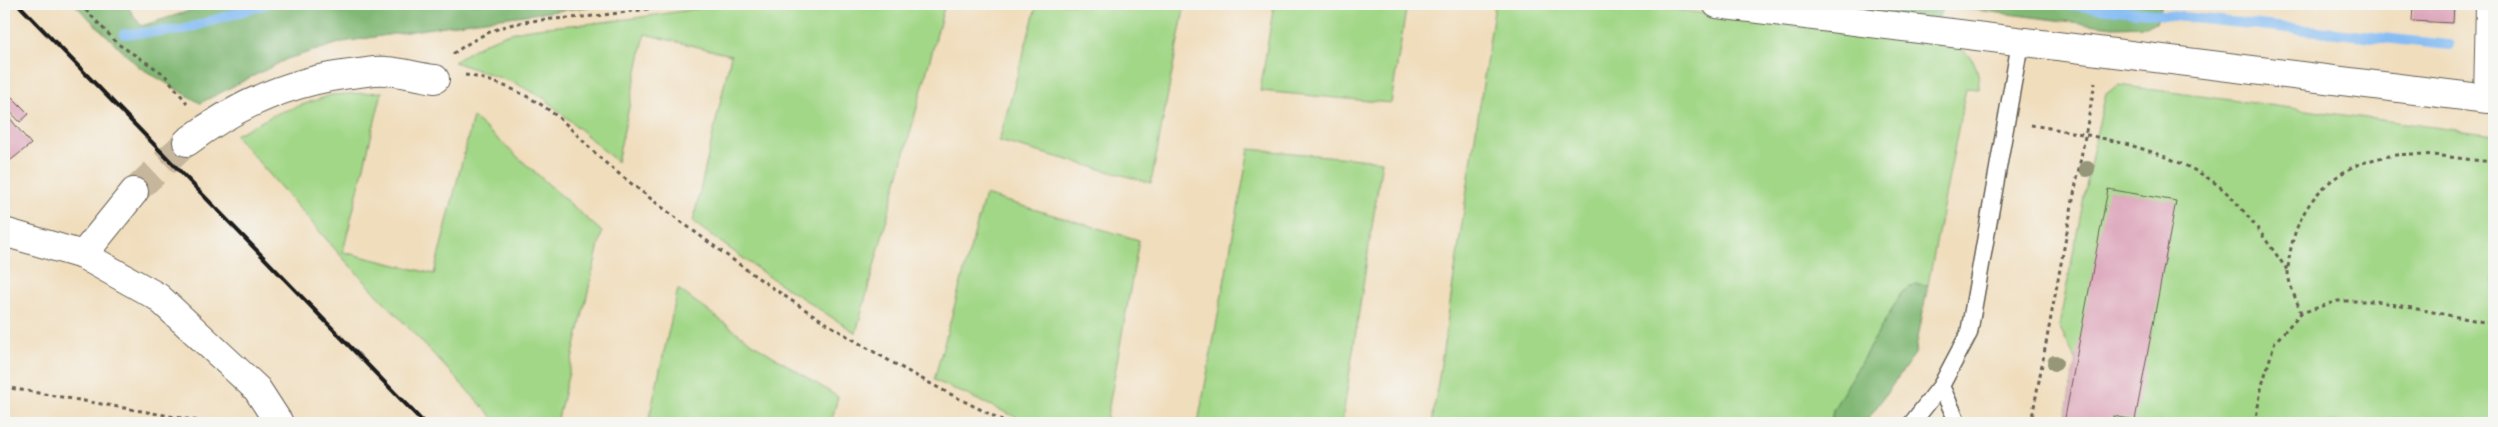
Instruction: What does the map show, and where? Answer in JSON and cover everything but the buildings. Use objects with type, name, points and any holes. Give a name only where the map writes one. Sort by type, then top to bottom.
[{"type":"street","points":[[1717,4],[2101,53],[2491,99],[2490,4]]},
{"type":"street","points":[[196,135],[254,101],[296,85],[340,75],[385,71],[435,79]]},
{"type":"street","points":[[84,255],[134,192]]},
{"type":"street","points":[[4,232],[84,255],[158,296],[257,389],[279,423]]},
{"type":"lane","points":[[1912,423],[1941,386],[1969,333],[2020,43]]},
{"type":"lane","points":[[1941,386],[1958,423]]},
{"type":"path","points":[[80,4],[118,44],[164,74],[196,135]]},
{"type":"path","points":[[435,79],[454,53],[479,35],[498,27],[519,21],[594,16],[681,4]]},
{"type":"path","points":[[2031,423],[2101,53]]},
{"type":"path","points":[[435,79],[458,74],[483,78],[517,92],[554,113],[615,172],[756,276],[858,344],[933,387],[1008,423]]},
{"type":"path","points":[[2006,120],[2086,134],[2186,164],[2231,197],[2288,271],[2301,313]]},
{"type":"path","points":[[2288,271],[2294,239],[2306,206],[2330,180],[2363,161],[2411,154],[2494,162]]},
{"type":"path","points":[[2256,423],[2262,385],[2275,342],[2301,313],[2338,301],[2376,300],[2494,324]]},
{"type":"path","points":[[4,387],[210,423]]},
{"type":"green space","points":[[74,4],[126,4],[141,26],[212,4],[612,4],[477,21],[343,42],[287,59],[200,103],[139,67]]},
{"type":"green space","points":[[731,4],[945,4],[856,333],[762,272],[693,222],[731,55],[645,34],[617,162],[544,98],[515,83],[454,62],[490,41],[522,30],[612,21]]},
{"type":"green space","points":[[1037,4],[1185,4],[1151,183],[999,141]]},
{"type":"green space","points":[[1274,4],[1407,4],[1391,103],[1260,91]]},
{"type":"green space","points":[[1495,4],[1631,4],[1956,46],[1968,54],[1977,69],[1979,89],[1966,88],[1928,285],[1916,284],[1902,292],[1833,410],[1831,423],[1432,423]]},
{"type":"green space","points":[[1790,4],[2162,4],[2156,23],[2146,26],[2113,27],[1943,6],[1937,23]]},
{"type":"green space","points":[[2118,85],[2494,135],[2494,423],[2064,423],[2076,360],[2059,326],[2096,135],[2106,94]]},
{"type":"green space","points":[[382,92],[343,252],[434,274],[473,117],[602,232],[557,423],[498,423],[341,256],[235,135],[278,113],[331,95]]},
{"type":"green space","points":[[1249,149],[1382,161],[1342,423],[1198,423]]},
{"type":"green space","points":[[985,195],[1139,240],[1106,423],[1029,423],[934,380]]},
{"type":"green space","points":[[1916,284],[1928,285],[1915,354],[1865,423],[1831,423],[1833,410],[1902,292]]},
{"type":"green space","points":[[678,289],[749,341],[838,397],[831,423],[648,423]]},
{"type":"waterway","points":[[124,34],[182,30],[266,4]]},
{"type":"waterway","points":[[2060,4],[2449,45]]},
{"type":"tunnel","points":[[134,192],[187,142]]},
{"type":"railway","points":[[18,4],[424,423]]}]
